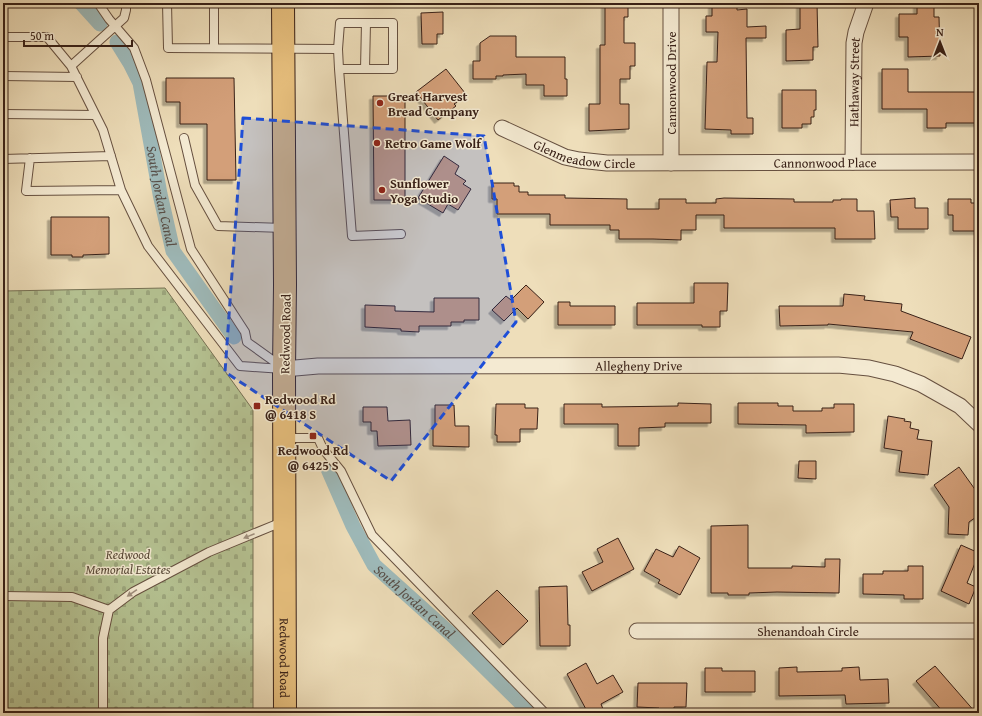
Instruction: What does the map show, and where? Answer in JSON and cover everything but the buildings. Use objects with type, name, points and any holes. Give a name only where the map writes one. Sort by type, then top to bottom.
[{"type":"main road","name":"Redwood Road","points":[[283,3],[285,228],[285,713]]},
{"type":"street","name":"Cannonwood Drive","points":[[671,3],[671,163]]},
{"type":"street","name":"Hathaway Street","points":[[853,162],[854,43],[856,32],[866,3]]},
{"type":"street","name":"Glenmeadow Circle","points":[[502,128],[553,152],[579,160],[607,163],[671,163]]},
{"type":"street","name":"Cannonwood Place","points":[[671,163],[979,162]]},
{"type":"street","name":"Allegheny Drive","points":[[284,369],[318,366],[838,365],[869,368],[895,374],[921,384],[960,406],[979,424]]},
{"type":"street","name":"Shenandoah Circle","points":[[637,631],[979,631]]},
{"type":"lane","points":[[98,3],[134,48],[146,80],[191,249],[246,332],[247,342],[284,369]]},
{"type":"lane","points":[[71,66],[124,18],[126,3]]},
{"type":"lane","points":[[167,3],[168,48],[338,48]]},
{"type":"lane","points":[[214,3],[214,48]]},
{"type":"lane","points":[[339,69],[393,69],[393,23],[340,23],[338,48],[339,69],[352,236],[400,234]]},
{"type":"lane","points":[[365,69],[366,23]]},
{"type":"lane","points":[[3,37],[47,37],[71,66],[103,130],[121,190],[148,246],[240,366],[284,369]]},
{"type":"lane","points":[[3,76],[77,77]]},
{"type":"lane","points":[[3,114],[95,114]]},
{"type":"lane","points":[[184,138],[195,185],[218,226],[285,228]]},
{"type":"lane","points":[[3,159],[111,156]]},
{"type":"lane","points":[[30,158],[26,191],[121,190]]},
{"type":"lane","points":[[284,438],[318,438],[323,449],[341,471],[372,535],[545,713]]},
{"type":"lane","points":[[104,713],[102,638],[110,610],[132,592],[209,552],[285,521]]},
{"type":"lane","points":[[3,596],[72,597],[110,610]]},
{"type":"highlighted area","points":[[243,118],[484,136],[516,322],[391,481],[225,372]]},
{"type":"green space","name":"Redwood Memorial Estates","points":[[165,288],[253,410],[253,713],[3,713],[3,291]]},
{"type":"waterway","name":"South Jordan Canal","points":[[81,3],[100,24]]},
{"type":"waterway","name":"South Jordan Canal","points":[[117,42],[140,83],[160,194],[173,251],[234,337]]},
{"type":"waterway","name":"South Jordan Canal","points":[[328,469],[353,526],[374,565],[453,636],[531,713]]},
{"type":"place","name":"Great Harvest Bread Company","points":[[380,103]]},
{"type":"place","name":"Retro Game Wolf","points":[[377,143]]},
{"type":"place","name":"Sunflower Yoga Studio","points":[[382,190]]},
{"type":"place","name":"Redwood Rd @ 6418 S","points":[[257,406]]},
{"type":"place","name":"Redwood Rd @ 6425 S","points":[[313,436]]}]
